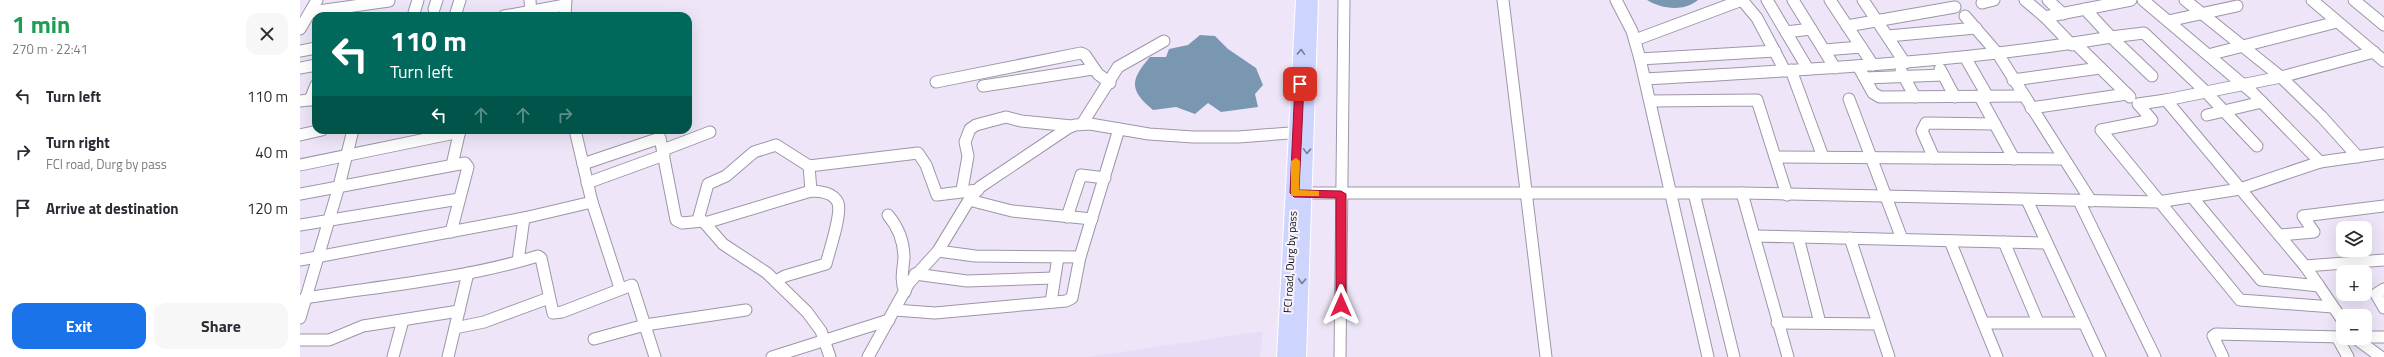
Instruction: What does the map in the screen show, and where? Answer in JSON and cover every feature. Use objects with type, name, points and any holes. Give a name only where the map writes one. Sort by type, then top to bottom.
[{"type":"main road","name":"FCI road, Durg by pass","points":[[1302,0],[1303,132]]},
{"type":"main road","name":"FCI road, Durg by pass","points":[[1298,357],[1300,193],[1312,0]]},
{"type":"main road","name":"FCI road, Durg by pass","points":[[1285,357],[1300,193]]},
{"type":"street","points":[[300,29],[317,0]]},
{"type":"street","points":[[414,12],[418,0]]},
{"type":"street","points":[[456,12],[460,0]]},
{"type":"street","points":[[530,0],[531,12]]},
{"type":"street","points":[[1340,357],[1344,0]]},
{"type":"street","points":[[1504,0],[1546,357]]},
{"type":"street","points":[[1616,0],[1635,40],[1640,59],[1708,357]]},
{"type":"street","points":[[1635,40],[1742,0],[1757,18],[1775,51],[1788,70],[1823,157]]},
{"type":"street","points":[[1766,0],[1808,69]]},
{"type":"street","points":[[1793,0],[1835,68]]},
{"type":"street","points":[[1830,0],[1873,65]]},
{"type":"street","points":[[1866,0],[1888,36],[1901,63],[1904,76],[1915,97]]},
{"type":"street","points":[[1982,3],[1994,0]]},
{"type":"street","points":[[2025,0],[2100,68],[2138,104],[2152,120],[2101,130],[2158,202],[2240,300],[2333,307]]},
{"type":"street","points":[[2048,0],[2063,14]]},
{"type":"street","points":[[2045,18],[2131,0]]},
{"type":"street","points":[[2143,0],[2244,84],[2320,162]]},
{"type":"street","points":[[2185,0],[2281,77],[2322,117],[2358,157]]},
{"type":"street","points":[[2312,0],[2384,61]]},
{"type":"street","points":[[2354,0],[2384,25]]},
{"type":"street","points":[[311,12],[358,3],[389,1]]},
{"type":"street","points":[[538,12],[565,2]]},
{"type":"street","points":[[2168,21],[2237,6]]},
{"type":"street","points":[[1847,26],[1955,7]]},
{"type":"street","points":[[2085,9],[2111,37],[2152,76]]},
{"type":"street","points":[[1965,16],[1998,54],[2064,159],[2085,201],[2155,357]]},
{"type":"street","points":[[2208,54],[2337,22]]},
{"type":"street","points":[[1888,36],[1976,28]]},
{"type":"street","points":[[1786,32],[1811,29]]},
{"type":"street","points":[[1645,79],[1835,68],[1935,60],[1998,54],[2074,44],[2144,32],[2205,91],[2257,146]]},
{"type":"street","points":[[868,357],[917,272],[938,250],[969,200],[978,190],[991,179],[1077,125],[1110,83],[1124,62],[1164,41]]},
{"type":"street","points":[[1824,50],[1861,47]]},
{"type":"street","points":[[300,51],[312,49]]},
{"type":"street","points":[[1640,59],[1775,51]]},
{"type":"street","points":[[2138,104],[2166,100],[2281,77],[2374,52]]},
{"type":"street","points":[[936,82],[1077,53],[1084,53],[1093,69],[1110,83]]},
{"type":"street","points":[[1965,57],[1995,124],[2014,159]]},
{"type":"street","points":[[1935,60],[1955,97]]},
{"type":"street","points":[[300,68],[312,66]]},
{"type":"street","points":[[1858,66],[1874,93],[1880,98],[2024,96]]},
{"type":"street","points":[[2013,80],[2100,68]]},
{"type":"street","points":[[984,86],[1093,69]]},
{"type":"street","points":[[1865,78],[1943,75]]},
{"type":"street","points":[[2031,108],[2127,94]]},
{"type":"street","points":[[1849,99],[1902,240]]},
{"type":"street","points":[[1650,101],[1757,100],[1787,195]]},
{"type":"street","points":[[2166,100],[2306,266],[2336,311]]},
{"type":"street","points":[[2207,115],[2262,102]]},
{"type":"street","points":[[962,190],[968,156],[965,142],[970,129],[976,125],[996,118],[1006,117],[1021,121],[1119,129],[1142,133],[1198,135],[1303,132]]},
{"type":"street","points":[[1934,158],[1922,131],[1922,128],[1926,123],[1995,124]]},
{"type":"street","points":[[772,357],[804,350],[892,315],[935,313],[1066,301],[1072,298],[1080,257],[1119,129]]},
{"type":"street","points":[[300,135],[312,132]]},
{"type":"street","points":[[588,183],[663,153],[710,132]]},
{"type":"street","points":[[300,318],[305,292],[319,257],[352,134]]},
{"type":"street","points":[[300,165],[446,134]]},
{"type":"street","points":[[452,165],[459,134]]},
{"type":"street","points":[[576,134],[592,202],[620,288]]},
{"type":"street","points":[[583,164],[658,138],[662,140],[667,182],[676,220],[682,223],[702,222],[811,191],[823,192],[835,198],[839,205],[837,224],[828,261],[823,266],[785,276],[776,281]]},
{"type":"street","points":[[702,222],[708,184],[726,176],[759,150],[776,145],[809,166],[918,152],[926,165],[937,195],[962,190],[978,190]]},
{"type":"street","points":[[1300,193],[1528,195],[1694,193],[2158,202],[2240,189],[2320,162],[2384,153]]},
{"type":"street","points":[[1775,157],[2064,159]]},
{"type":"street","points":[[300,194],[452,165],[467,164],[451,232]]},
{"type":"street","points":[[809,166],[811,191]]},
{"type":"street","points":[[1067,217],[1081,175],[1105,178]]},
{"type":"street","points":[[1694,193],[1734,357]]},
{"type":"street","points":[[1742,194],[1777,323],[1788,357]]},
{"type":"street","points":[[2192,197],[2261,280],[2319,286]]},
{"type":"street","points":[[300,225],[459,198]]},
{"type":"street","points":[[969,200],[1012,211],[1092,219]]},
{"type":"street","points":[[2027,200],[2100,357]]},
{"type":"street","points":[[300,260],[524,218],[592,202]]},
{"type":"street","points":[[2280,235],[2314,232],[2303,216],[2384,206]]},
{"type":"street","points":[[888,215],[898,227],[904,266],[901,283],[905,292]]},
{"type":"street","points":[[518,262],[524,218]]},
{"type":"street","points":[[702,222],[723,244],[767,273],[816,323],[825,341],[830,357]]},
{"type":"street","points":[[1754,236],[2046,243]]},
{"type":"street","points":[[1798,237],[1820,323]]},
{"type":"street","points":[[1850,238],[1889,357]]},
{"type":"street","points":[[1950,241],[1997,357]]},
{"type":"street","points":[[2004,242],[2038,322]]},
{"type":"street","points":[[938,250],[975,256],[1080,257]]},
{"type":"street","points":[[305,292],[468,273],[518,262],[534,256],[541,258],[551,311],[562,312],[620,288],[632,285],[655,357]]},
{"type":"street","points":[[1052,302],[1058,257]]},
{"type":"street","points":[[2306,266],[2384,260]]},
{"type":"street","points":[[904,266],[917,272],[940,279],[975,282],[1054,278]]},
{"type":"street","points":[[448,357],[468,273]]},
{"type":"street","points":[[2384,289],[2376,294],[2384,308]]},
{"type":"street","points":[[455,328],[484,322],[549,298]]},
{"type":"street","points":[[594,339],[645,325],[746,310]]},
{"type":"street","points":[[300,340],[325,340],[363,326],[459,311]]},
{"type":"street","points":[[393,357],[403,320]]},
{"type":"street","points":[[1777,323],[1878,324]]},
{"type":"street","points":[[1984,323],[2084,323]]},
{"type":"street","points":[[2223,357],[2213,336],[2216,334],[2336,337]]},
{"type":"street","points":[[2372,337],[2384,337]]},
{"type":"street","points":[[2343,345],[2348,357]]},
{"type":"street","points":[[2365,345],[2381,357]]},
{"type":"shaded area","points":[[1263,331],[1260,357],[1087,357]]},
{"type":"water","points":[[1647,0],[1698,0],[1686,6],[1672,8]]},
{"type":"water","points":[[1200,35],[1215,36],[1228,49],[1256,68],[1263,85],[1255,94],[1258,107],[1221,112],[1208,103],[1195,114],[1176,107],[1153,110],[1140,97],[1136,91],[1136,79],[1143,65],[1150,57],[1166,57],[1169,49],[1188,45]]},
{"type":"slow traffic","points":[[1296,161],[1294,193],[1315,194]]},
{"type":"route","points":[[1300,84],[1294,193],[1341,194],[1341,305]]}]
